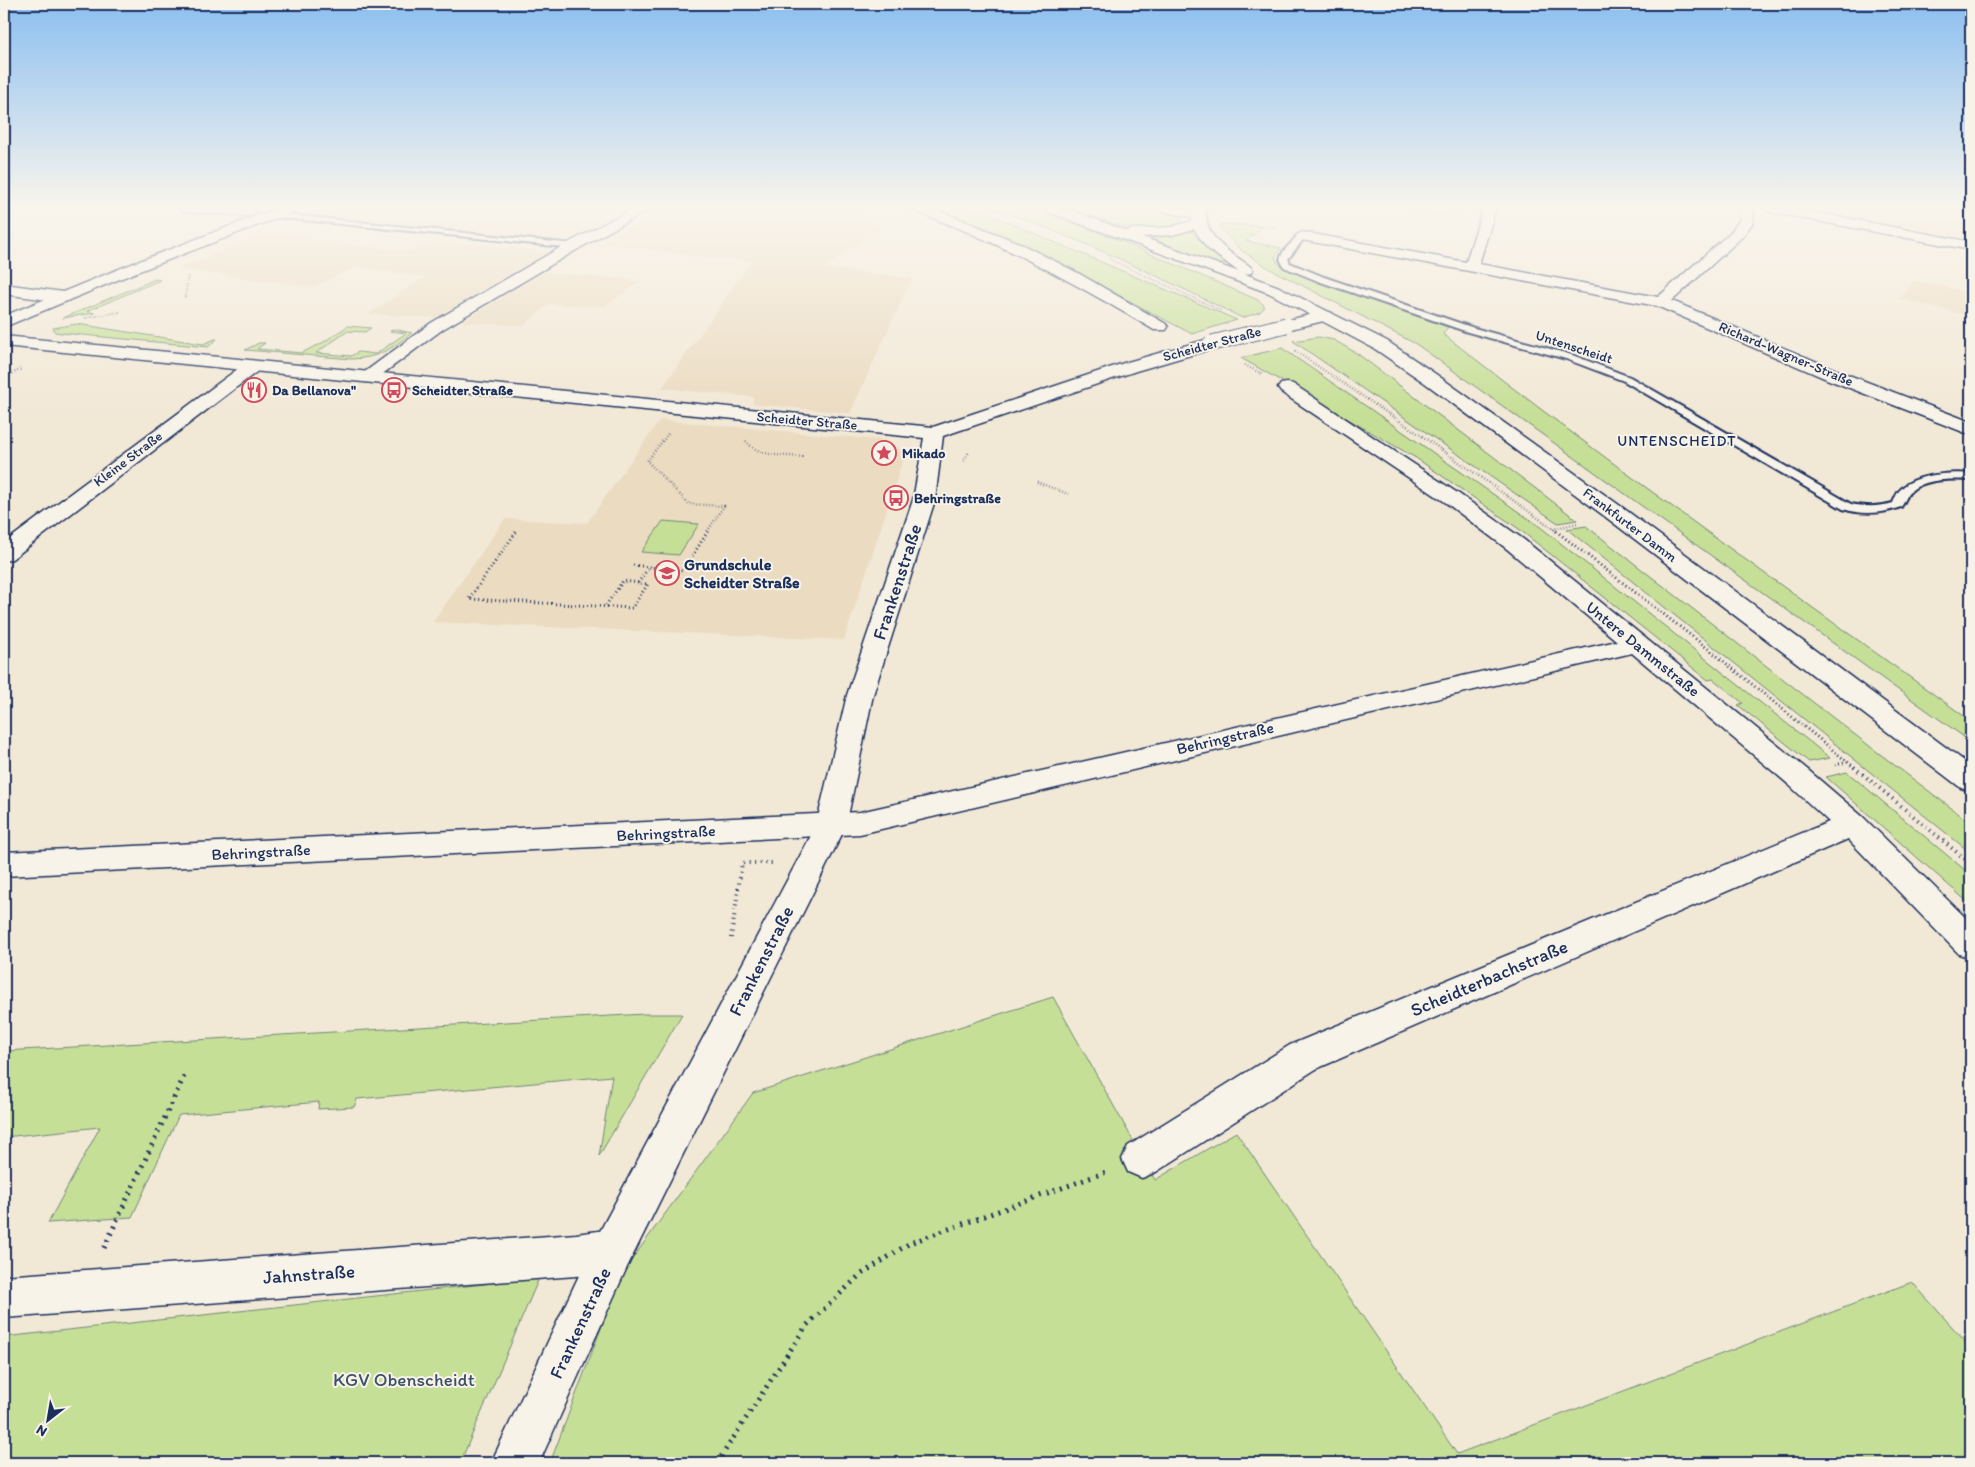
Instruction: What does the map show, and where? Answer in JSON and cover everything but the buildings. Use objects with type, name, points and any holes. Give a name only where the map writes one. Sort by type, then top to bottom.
[{"type":"street","points":[[4,322],[113,276]]},
{"type":"street","points":[[367,377],[437,326],[521,276]]},
{"type":"street","points":[[1075,276],[1160,327]]},
{"type":"street","points":[[1237,276],[1274,290]]},
{"type":"street","points":[[1255,276],[1274,290]]},
{"type":"street","name":"Richard-Wagner-Straße","points":[[1526,276],[1661,302],[1835,376],[1971,429]]},
{"type":"street","points":[[1661,302],[1690,276]]},
{"type":"street","points":[[4,289],[63,297]]},
{"type":"street","name":"Frankfurter Damm","points":[[1274,290],[1381,345],[1431,379],[1611,510],[1971,781]]},
{"type":"street","points":[[4,306],[37,294]]},
{"type":"street","name":"Scheidter Straße","points":[[4,342],[934,433],[1130,367],[1212,343],[1326,316]]},
{"type":"street","name":"Kleine Straße","points":[[4,554],[253,366]]},
{"type":"street","name":"Untere Dammstraße","points":[[1287,388],[1452,498],[1515,544],[1798,776],[1852,825],[1971,944]]},
{"type":"street","name":"Frankenstraße","points":[[515,1463],[613,1250],[831,826],[860,695],[924,500],[934,433]]},
{"type":"street","name":"Behringstraße","points":[[4,864],[831,826],[860,823],[1638,644]]},
{"type":"street","name":"Scheidterbachstraße","points":[[1142,1160],[1303,1057],[1852,825]]},
{"type":"street","name":"Jahnstraße","points":[[4,1297],[576,1255],[613,1250]]},
{"type":"lane","name":"Untenscheidt","points":[[1315,276],[1471,330],[1569,357],[1627,379],[1847,507],[1866,512],[1883,511],[1897,505],[1906,490],[1928,480],[1941,476],[1971,476]]},
{"type":"path","points":[[185,297],[188,276]]},
{"type":"path","points":[[633,565],[683,571],[724,506],[689,504],[647,461],[673,428]]},
{"type":"path","points":[[746,436],[746,442],[756,450],[805,457]]},
{"type":"path","points":[[1037,482],[1068,494]]},
{"type":"path","points":[[1554,529],[1584,522]]},
{"type":"path","points":[[516,532],[469,600],[606,605],[632,608],[648,584],[623,581],[606,605]]},
{"type":"path","points":[[638,583],[649,567]]},
{"type":"path","points":[[116,1218],[186,1072]]},
{"type":"path","points":[[717,1463],[806,1326],[860,1275],[910,1242],[1142,1160]]},
{"type":"shaded area","points":[[234,276],[336,276],[314,287]]},
{"type":"shaded area","points":[[422,276],[506,276],[435,318],[369,314],[426,277]]},
{"type":"shaded area","points":[[537,276],[592,276],[640,281],[606,306],[549,304],[524,326],[461,322]]},
{"type":"shaded area","points":[[741,276],[912,278],[850,413],[753,404],[753,397],[662,388]]},
{"type":"shaded area","points":[[1913,281],[1971,292],[1971,316],[1899,299]]},
{"type":"shaded area","name":"Grundschule Scheidter Straße","points":[[660,420],[881,440],[890,442],[903,452],[904,457],[844,640],[433,622],[505,519],[587,523]]},
{"type":"green space","points":[[1083,276],[1135,276],[1237,320],[1192,334]]},
{"type":"green space","points":[[1156,276],[1203,276],[1258,300],[1264,305],[1264,308],[1260,312],[1242,318]]},
{"type":"green space","points":[[1285,276],[1308,276],[1448,327],[1443,334],[1573,434],[1971,721],[1971,742],[1416,344]]},
{"type":"green space","points":[[155,279],[160,280],[87,311],[94,313],[63,318]]},
{"type":"green space","points":[[77,324],[203,344],[217,339],[208,347],[62,333],[55,332],[53,328]]},
{"type":"green space","points":[[348,326],[371,328],[365,332],[348,331],[316,353],[351,356],[358,352],[376,354],[406,333],[390,331],[394,329],[412,333],[384,352],[370,357],[352,359],[245,350],[259,343],[265,343],[257,349],[302,353],[319,345]]},
{"type":"green space","points":[[1319,337],[1334,340],[1358,354],[1577,520],[1558,523],[1293,341]]},
{"type":"green space","points":[[1282,348],[1539,526],[1830,758],[1809,762],[1738,705],[1743,703],[1713,679],[1708,680],[1519,529],[1416,458],[1241,358]]},
{"type":"green space","points":[[663,521],[699,524],[679,555],[641,552]]},
{"type":"green space","points":[[1586,526],[1971,823],[1971,853],[1567,529]]},
{"type":"green space","points":[[1847,772],[1971,875],[1971,905],[1826,777]]},
{"type":"green space","points":[[1053,997],[1155,1180],[1236,1132],[1457,1454],[1912,1282],[1971,1348],[1971,1463],[550,1463],[622,1273],[753,1093]]},
{"type":"green space","points":[[645,1014],[682,1014],[599,1156],[612,1076],[357,1099],[354,1107],[318,1109],[319,1102],[179,1115],[132,1217],[48,1223],[100,1127],[4,1137],[4,1051]]},
{"type":"green space","name":"KGV Obenscheidt","points":[[539,1278],[460,1463],[4,1463],[4,1337]]},
{"type":"place","name":"Da Bellanova\"","points":[[254,390]]},
{"type":"place","name":"Scheidter Straße","points":[[394,390]]},
{"type":"place","name":"Mikado","points":[[884,453]]},
{"type":"place","name":"Behringstraße","points":[[896,498]]},
{"type":"place","name":"Grundschule Scheidter Straße","points":[[667,573]]},
{"type":"district","name":"UNTENSCHEIDT","points":[[1677,441]]}]
